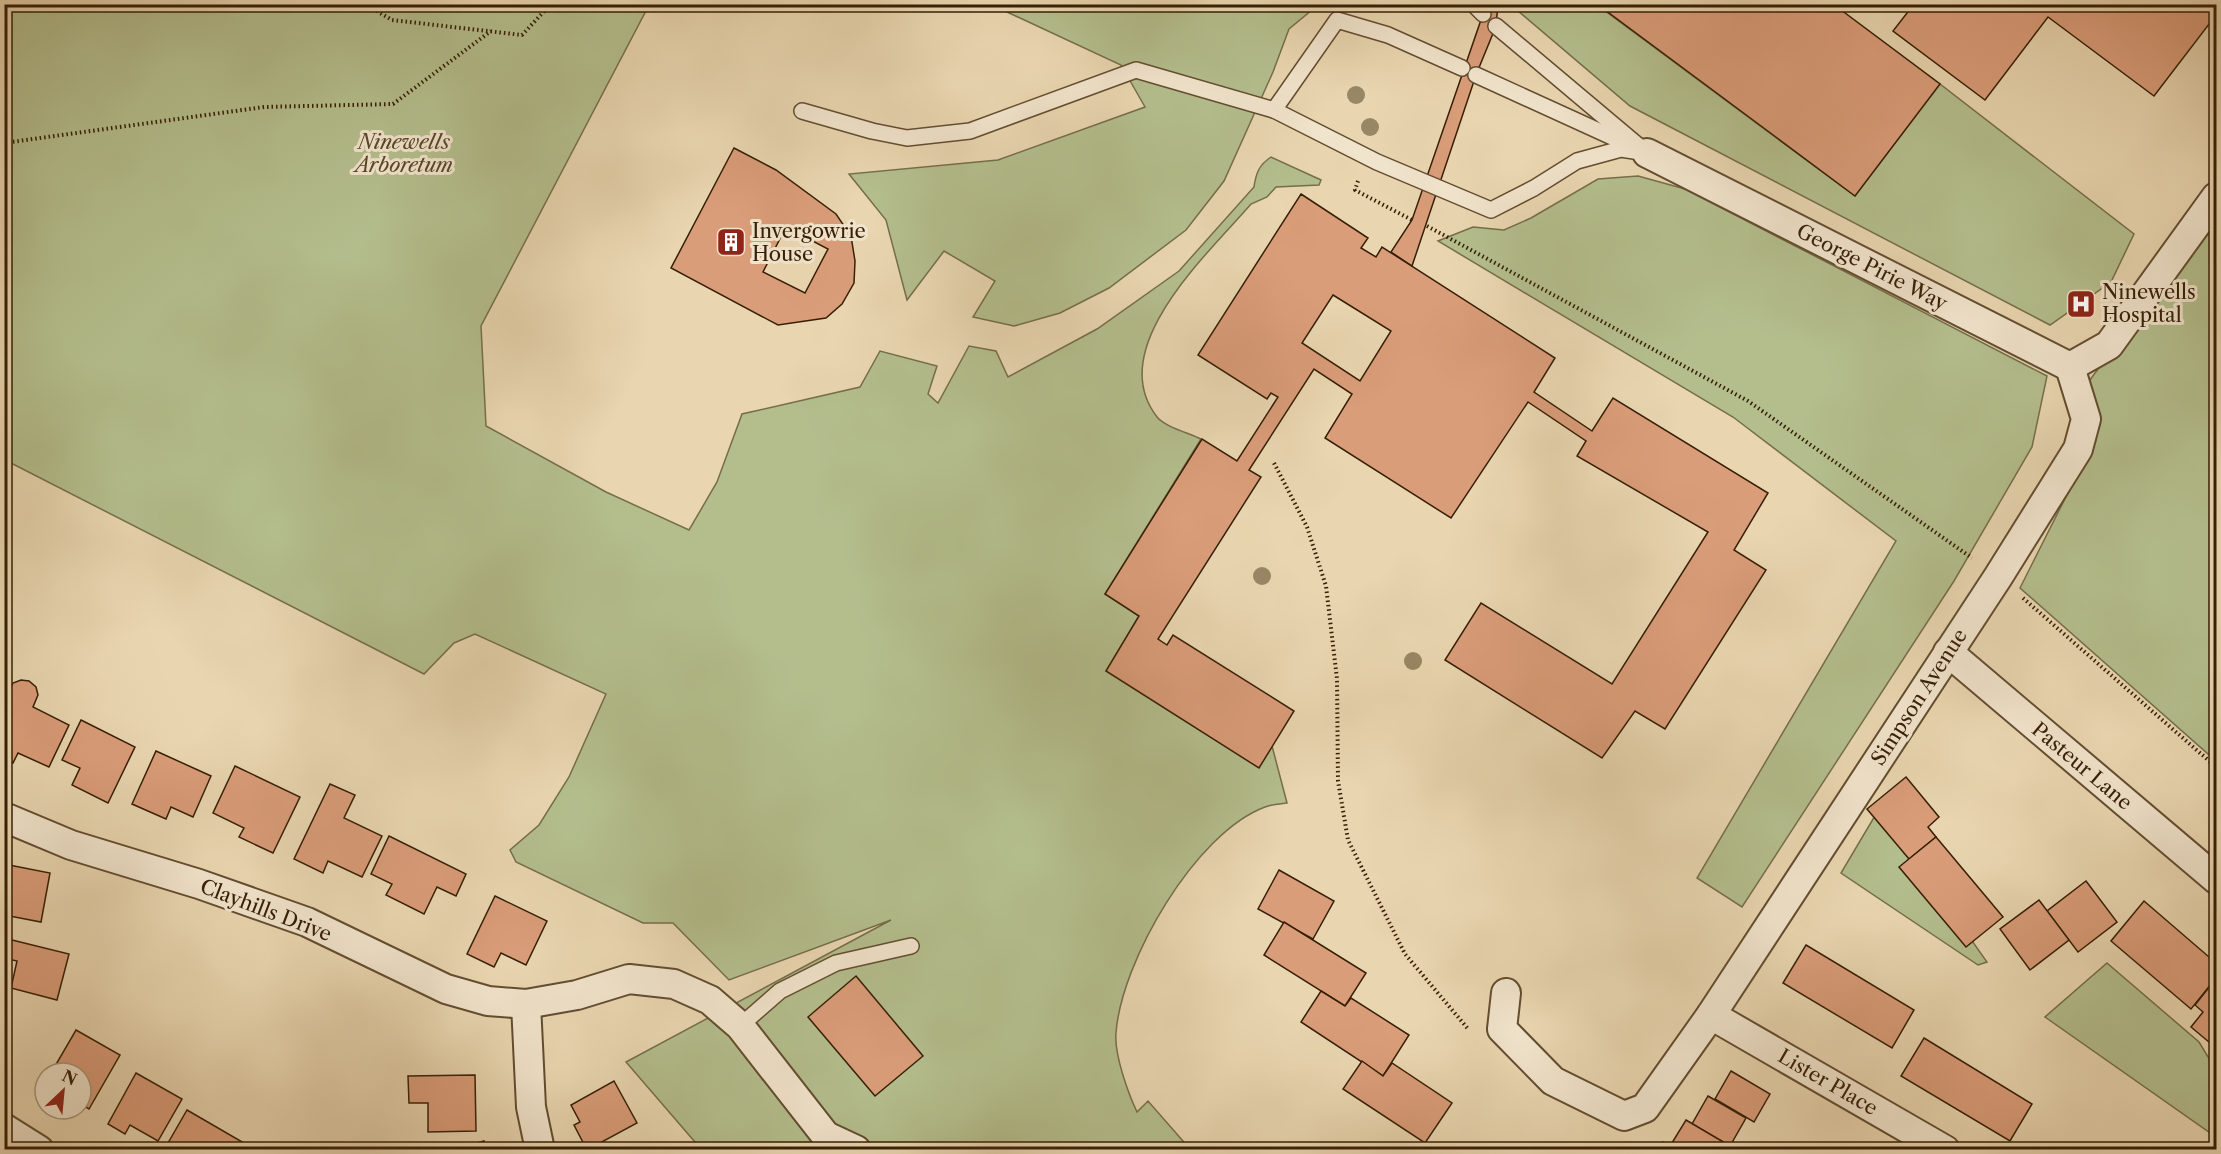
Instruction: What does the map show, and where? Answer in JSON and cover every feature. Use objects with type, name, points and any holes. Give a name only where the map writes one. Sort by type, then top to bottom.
[{"type":"street","name":"George Pirie Way","points":[[1647,153],[2070,367]]},
{"type":"street","points":[[2070,367],[2109,345],[2217,197]]},
{"type":"street","name":"Simpson Avenue","points":[[1506,993],[1502,1029],[1553,1082],[1624,1116],[1645,1108],[1711,1016],[1998,577],[2078,449],[2086,419],[2070,367]]},
{"type":"street","name":"Pasteur Lane","points":[[1948,652],[2217,879]]},
{"type":"street","name":"Clayhills Drive","points":[[4,817],[71,845],[199,884],[308,922],[446,989],[488,1001],[525,1004],[577,995],[629,979],[674,984],[710,1000],[740,1026],[826,1136],[855,1149]]},
{"type":"street","points":[[525,1004],[531,1107],[540,1149]]},
{"type":"street","name":"Lister Place","points":[[1711,1016],[1945,1149]]},
{"type":"street","points":[[4,1128],[39,1149]]},
{"type":"lane","points":[[1274,110],[1337,20],[1388,35],[1647,153]]},
{"type":"lane","name":"George Pirie Way","points":[[1496,26],[1647,153]]},
{"type":"lane","points":[[802,111],[872,132],[907,138],[970,131],[1136,70],[1274,110],[1366,157],[1491,210],[1534,188],[1577,161],[1621,149],[1647,153]]},
{"type":"lane","points":[[740,1026],[780,991],[836,963],[911,946]]},
{"type":"path","points":[[365,4],[392,20],[522,35],[551,4]]},
{"type":"path","points":[[4,143],[264,107],[393,104],[491,31]]},
{"type":"path","points":[[1366,157],[1355,190],[1412,220]]},
{"type":"path","points":[[1427,226],[1748,401],[1998,577],[2217,767]]},
{"type":"path","points":[[1274,463],[1307,527],[1326,586],[1337,680],[1338,781],[1348,840],[1405,954],[1470,1031]]},
{"type":"green space","name":"Ninewells Arboretum","points":[[4,5],[649,5],[481,326],[486,426],[606,492],[689,530],[717,482],[742,414],[860,387],[880,351],[937,366],[928,394],[938,403],[969,346],[996,351],[1008,377],[1097,329],[1179,271],[1254,187],[1259,170],[1271,157],[1321,180],[1319,185],[1276,187],[1267,197],[1251,204],[1189,275],[1168,303],[1152,332],[1143,362],[1144,390],[1161,421],[1201,439],[1105,594],[1139,616],[1106,671],[1259,767],[1272,746],[1287,803],[1265,807],[1239,821],[1213,843],[1188,871],[1166,903],[1147,937],[1121,1004],[1116,1033],[1117,1052],[1137,1112],[1148,1101],[1190,1149],[701,1149],[626,1062],[891,920],[729,980],[673,923],[643,923],[516,862],[510,850],[539,825],[569,777],[606,694],[475,634],[454,643],[424,674],[5,460]]},
{"type":"green space","points":[[992,5],[1318,5],[1289,29],[1273,72],[1224,181],[1186,230],[1109,288],[1060,313],[1014,326],[973,317],[995,281],[944,251],[907,300],[886,220],[849,174],[998,160],[1145,107],[1121,65]]},
{"type":"green space","points":[[1511,5],[1597,5],[1855,196],[1940,84],[2134,234],[2111,282],[2050,325],[1630,106]]},
{"type":"green space","points":[[1638,176],[1685,189],[2047,376],[2032,447],[1954,581],[1742,907],[1697,878],[1896,541],[1733,417],[1438,241],[1473,227],[1504,230],[1531,218],[1598,179]]},
{"type":"green space","points":[[2216,207],[2216,761],[2020,588],[2095,439],[2087,384]]},
{"type":"green space","points":[[1879,809],[1987,962],[1978,965],[1841,873]]},
{"type":"green space","points":[[2107,963],[2199,1042],[2216,1070],[2216,1137],[2045,1017]]},
{"type":"building","points":[[1483,4],[1498,4],[1496,26],[1476,75],[1412,266],[1391,252],[1412,220],[1483,14]]},
{"type":"building","points":[[1597,4],[1833,4],[1940,84],[1855,196]]},
{"type":"building","points":[[1914,4],[2216,4],[2216,15],[2154,96],[2048,17],[1985,100],[1893,31]]},
{"type":"building","name":"Invergowrie House","points":[[734,148],[776,170],[836,214],[851,236],[855,261],[854,283],[842,304],[826,318],[778,325],[671,268]],"holes":[[[786,227],[828,249],[805,293],[763,272]]]},
{"type":"building","points":[[1301,194],[1368,238],[1361,248],[1376,257],[1382,247],[1555,358],[1534,392],[1592,431],[1613,398],[1768,493],[1734,550],[1766,570],[1665,729],[1635,711],[1602,758],[1445,660],[1481,603],[1612,684],[1708,532],[1577,456],[1586,441],[1528,402],[1451,518],[1325,438],[1352,394],[1314,369],[1249,470],[1261,477],[1158,639],[1167,645],[1173,635],[1294,711],[1259,768],[1106,671],[1139,616],[1105,594],[1202,439],[1237,461],[1278,397],[1271,393],[1267,399],[1198,355]],"holes":[[[1333,295],[1391,331],[1360,381],[1302,343]]]},
{"type":"building","points":[[21,680],[29,681],[36,687],[38,695],[33,707],[69,725],[49,767],[18,753],[13,763],[4,759],[4,701],[13,683]]},
{"type":"building","points":[[81,720],[135,747],[108,803],[72,785],[80,768],[62,760]]},
{"type":"building","points":[[156,751],[211,776],[193,817],[171,807],[166,819],[132,804]]},
{"type":"building","points":[[235,766],[300,797],[273,853],[239,837],[244,828],[213,813]]},
{"type":"building","points":[[1906,777],[1939,817],[1928,827],[1936,837],[1909,859],[1867,809]]},
{"type":"building","points":[[330,784],[355,795],[344,818],[382,836],[362,877],[328,861],[323,873],[294,859]]},
{"type":"building","points":[[389,836],[466,874],[456,896],[437,887],[424,914],[386,895],[392,884],[371,874]]},
{"type":"building","points":[[1936,837],[2003,917],[1966,947],[1899,867]]},
{"type":"building","points":[[4,864],[50,873],[41,922],[4,915]]},
{"type":"building","points":[[1279,870],[1334,901],[1313,939],[1258,909]]},
{"type":"building","points":[[2086,881],[2117,922],[2078,952],[2047,911]]},
{"type":"building","points":[[495,896],[547,921],[526,965],[501,953],[494,967],[467,954]]},
{"type":"building","points":[[2039,900],[2069,940],[2030,970],[2000,929]]},
{"type":"building","points":[[2144,901],[2216,963],[2216,978],[2191,1009],[2111,941]]},
{"type":"building","points":[[1284,922],[1366,973],[1345,1006],[1264,955]]},
{"type":"building","points":[[8,939],[69,954],[57,1000],[11,988],[17,961],[4,958]]},
{"type":"building","points":[[1806,945],[1914,1010],[1892,1048],[1783,983]]},
{"type":"building","points":[[856,976],[923,1056],[875,1096],[808,1017]]},
{"type":"building","points":[[2214,981],[2216,983],[2216,1048],[2191,1027],[2203,1012],[2195,1005]]},
{"type":"building","points":[[1321,991],[1345,1006],[1351,998],[1409,1035],[1383,1076],[1301,1022]]},
{"type":"building","points":[[76,1030],[120,1055],[93,1102],[93,1061],[58,1061]]},
{"type":"building","points":[[1924,1038],[2032,1104],[2010,1141],[1901,1076]]},
{"type":"building","points":[[1362,1061],[1383,1076],[1392,1063],[1452,1103],[1425,1143],[1343,1089]]},
{"type":"building","points":[[1731,1071],[1770,1094],[1754,1122],[1715,1099]]},
{"type":"building","points":[[136,1073],[182,1099],[158,1141],[130,1125],[125,1134],[108,1124]]},
{"type":"building","points":[[475,1075],[476,1131],[428,1132],[428,1103],[409,1103],[408,1076]]},
{"type":"building","points":[[614,1081],[637,1123],[587,1150],[574,1125],[580,1122],[571,1105]]},
{"type":"building","points":[[1708,1096],[1746,1118],[1730,1146],[1692,1124]]},
{"type":"building","points":[[187,1110],[244,1143],[240,1150],[164,1150]]},
{"type":"building","points":[[1686,1120],[1725,1143],[1721,1150],[1676,1150],[1670,1146]]},
{"type":"building","points":[[484,1141],[486,1150],[451,1150]]},
{"type":"building","points":[[1663,1142],[1670,1146],[1676,1150],[1658,1150]]},
{"type":"place","name":"Invergowrie House","points":[[731,242]]},
{"type":"place","name":"Ninewells Hospital","points":[[2081,304]]}]
